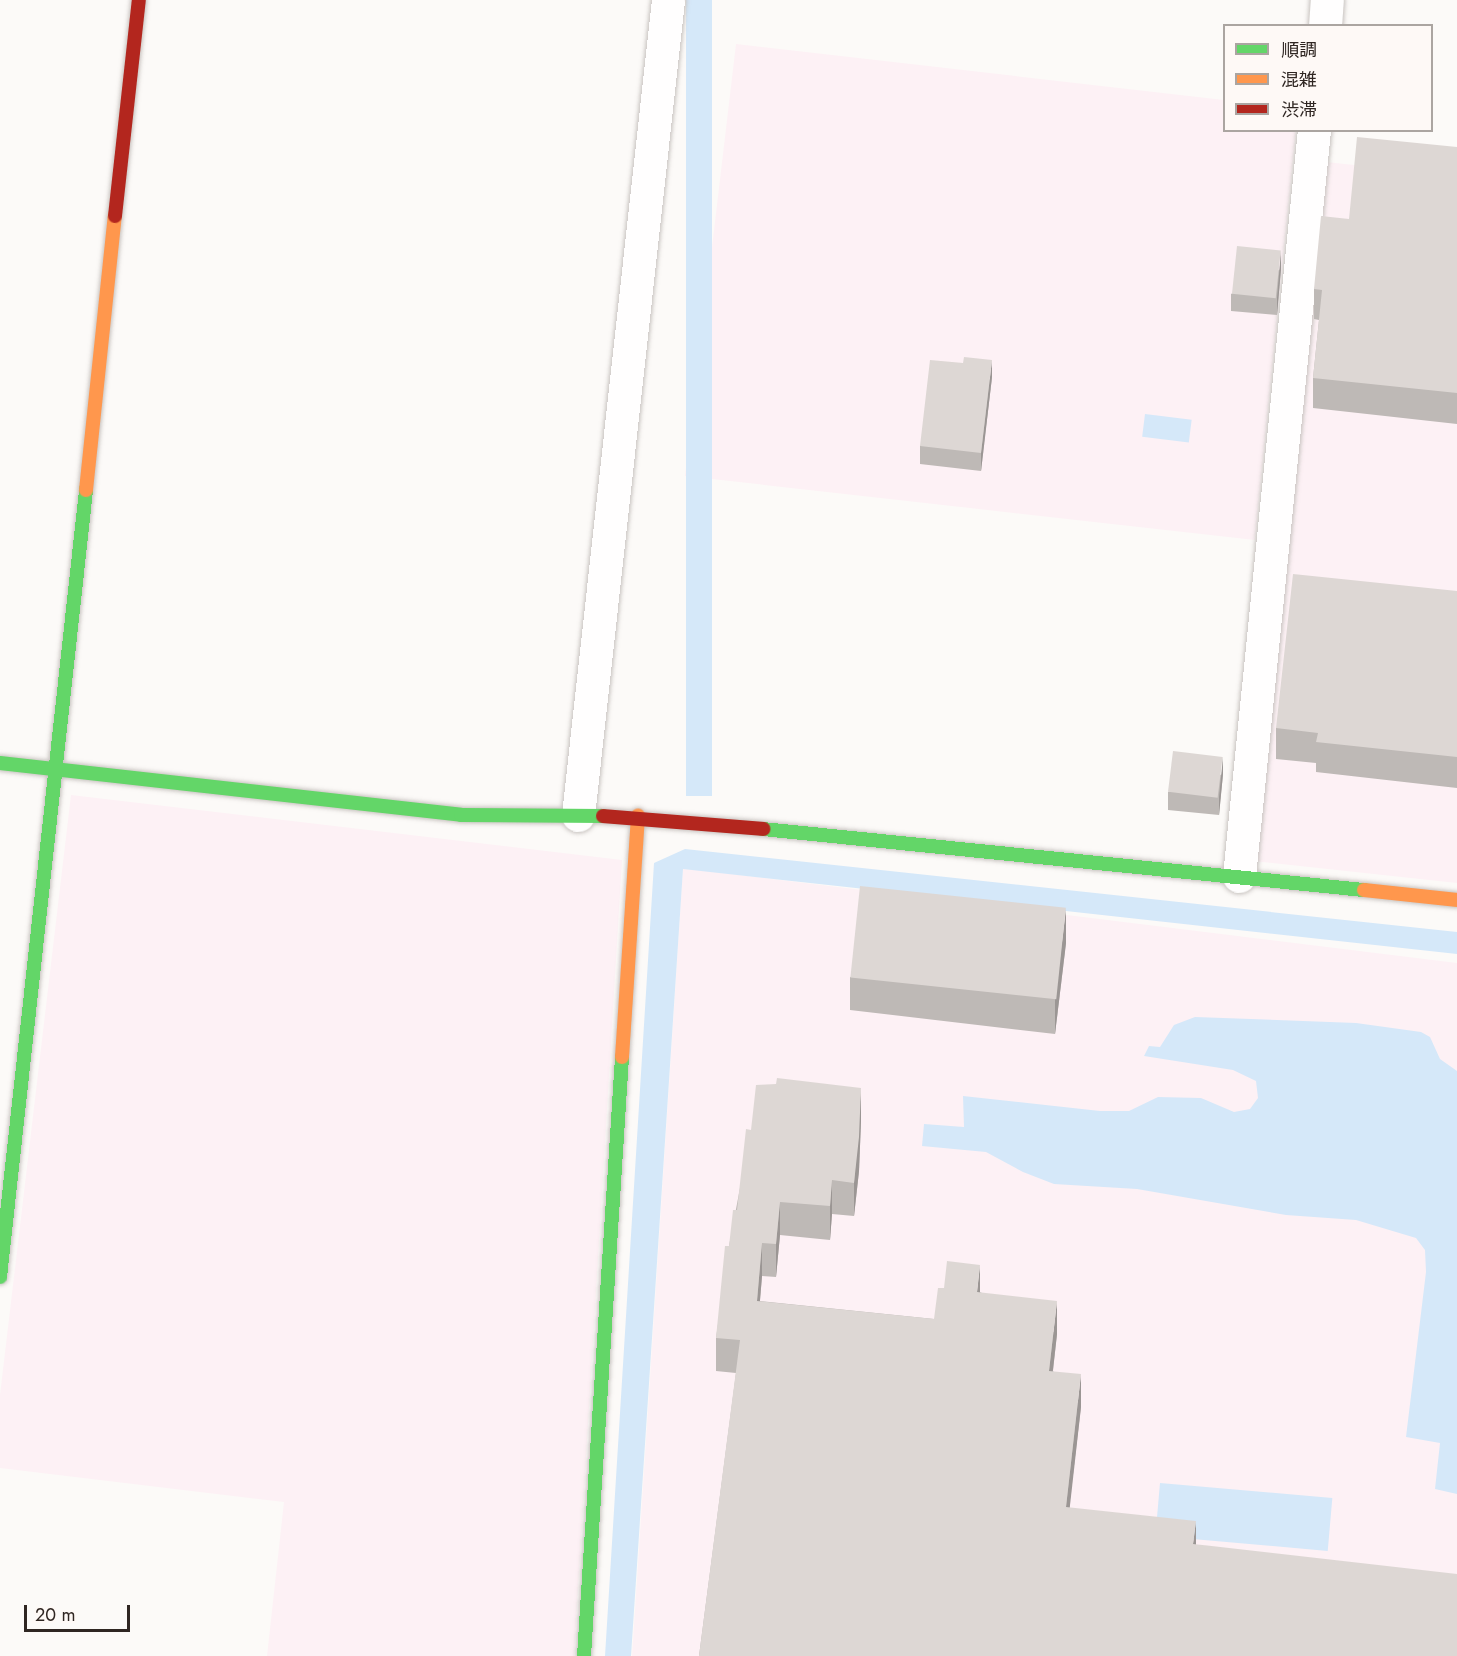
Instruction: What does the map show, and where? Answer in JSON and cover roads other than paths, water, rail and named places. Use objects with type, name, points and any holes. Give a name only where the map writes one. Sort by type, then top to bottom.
[{"type":"street","points":[[0,1277],[58,770],[139,0]]},
{"type":"street","points":[[578,815],[668,0]]},
{"type":"street","points":[[1325,24],[1327,0]]},
{"type":"street","points":[[1239,876],[1314,132]]},
{"type":"street","points":[[0,763],[461,815],[639,816],[1457,900]]},
{"type":"street","points":[[584,1656],[639,816]]},
{"type":"water","points":[[686,0],[712,0],[712,796],[686,796]]},
{"type":"water","points":[[1145,414],[1192,420],[1189,443],[1142,437]]},
{"type":"water","points":[[685,849],[1457,932],[1457,954],[683,869],[631,1656],[605,1656],[654,863]]},
{"type":"water","points":[[1195,1017],[1356,1023],[1421,1032],[1430,1037],[1440,1059],[1457,1071],[1457,1494],[1435,1489],[1440,1443],[1406,1437],[1426,1272],[1425,1250],[1416,1238],[1356,1220],[1286,1215],[1137,1189],[1054,1184],[1023,1172],[986,1152],[922,1146],[924,1124],[964,1127],[963,1096],[1100,1111],[1129,1111],[1158,1097],[1201,1098],[1234,1112],[1250,1109],[1258,1098],[1256,1081],[1233,1070],[1144,1056],[1149,1046],[1160,1047],[1174,1025]]},
{"type":"water","points":[[1160,1483],[1332,1498],[1328,1551],[1155,1536]]}]
